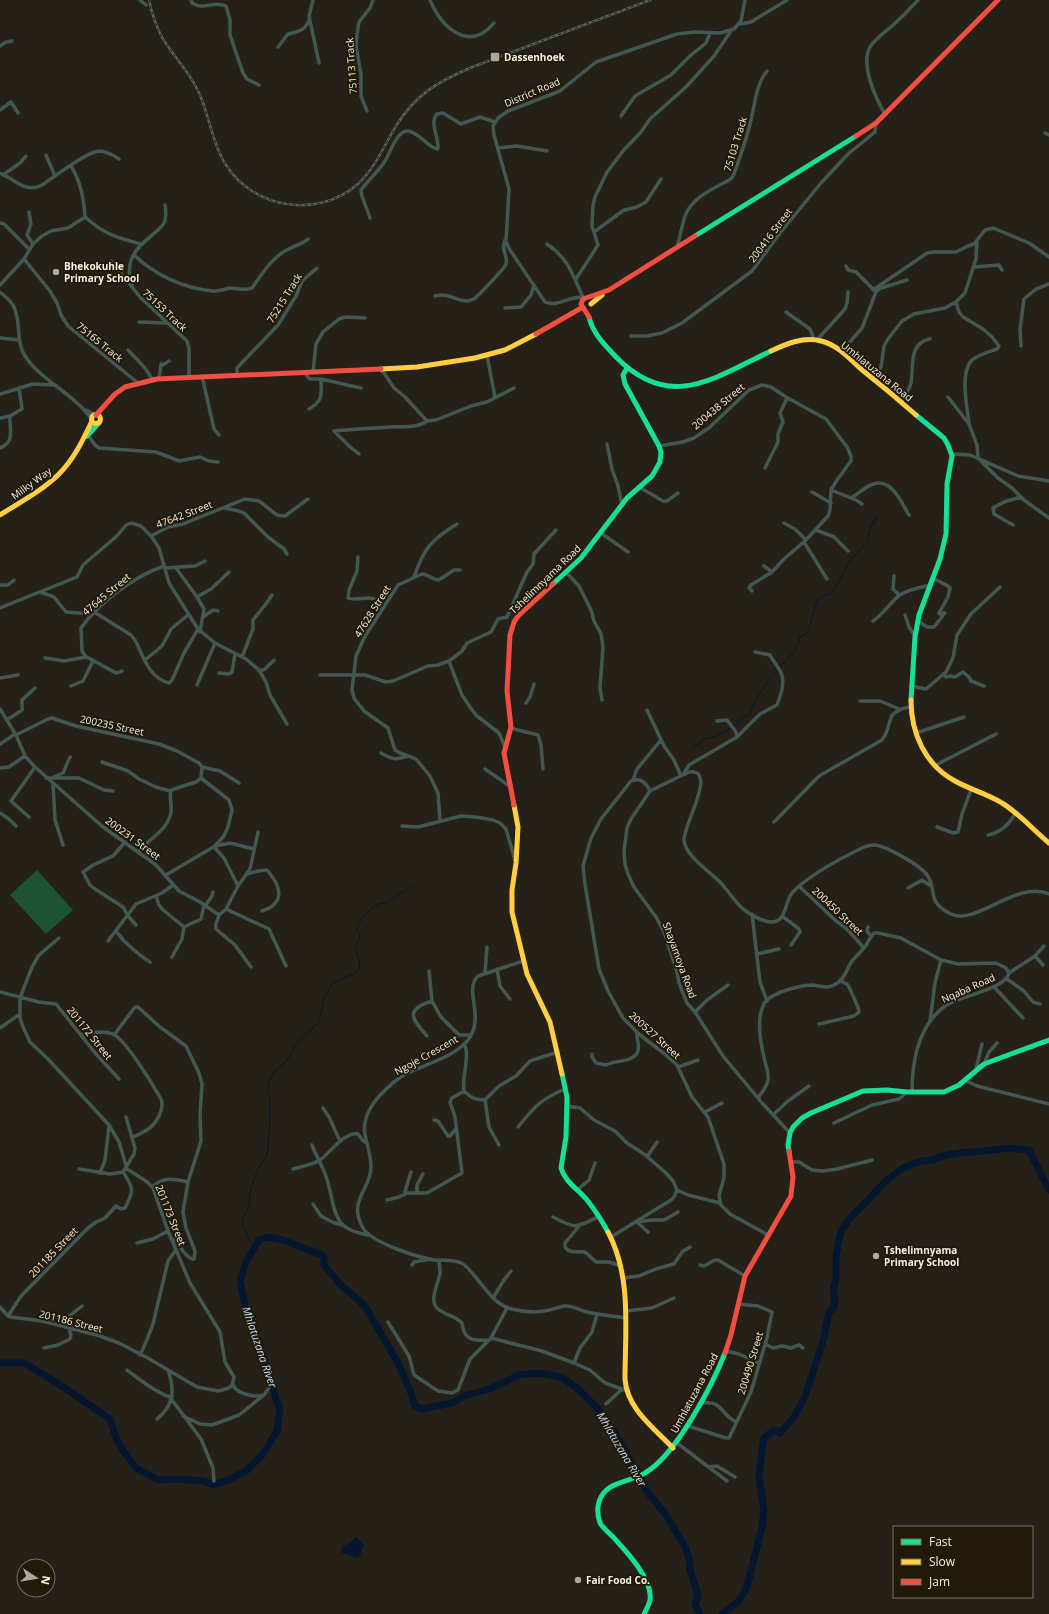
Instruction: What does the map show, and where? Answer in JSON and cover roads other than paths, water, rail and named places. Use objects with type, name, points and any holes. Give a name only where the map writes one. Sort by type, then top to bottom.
[{"type":"street","points":[[140,0],[146,5]]},
{"type":"street","points":[[191,0],[192,3],[199,6],[215,1],[226,6],[230,20],[230,35],[243,73],[248,79],[259,85]]},
{"type":"street","points":[[313,0],[310,9],[310,19],[319,63]]},
{"type":"street","name":"75113 Track","points":[[367,111],[361,96],[361,74],[356,46],[360,22],[370,8],[373,0]]},
{"type":"street","points":[[430,0],[443,23],[462,36],[479,36],[494,23]]},
{"type":"street","points":[[740,24],[743,16],[745,0]]},
{"type":"street","points":[[576,279],[589,256],[597,246],[598,242],[594,232],[592,220],[595,197],[607,172],[616,159],[638,135],[650,119],[686,87],[714,56],[731,31],[740,24],[751,22],[787,0]]},
{"type":"street","points":[[885,114],[875,96],[869,77],[867,58],[868,52],[877,39],[904,15],[918,0]]},
{"type":"street","name":"Milky Way","points":[[0,515],[60,474],[74,455],[94,418],[115,394],[125,387],[156,379],[379,370],[449,363],[505,350],[523,341],[567,316],[585,303],[835,150],[876,123],[998,0]]},
{"type":"street","points":[[278,47],[288,34],[306,28],[310,19]]},
{"type":"street","name":"District Road","points":[[495,122],[499,117],[508,111],[566,87],[596,62],[677,34],[731,31]]},
{"type":"street","points":[[621,116],[635,96],[671,75],[690,56],[706,44],[710,33]]},
{"type":"street","points":[[0,46],[6,42],[12,41]]},
{"type":"street","name":"75103 Track","points":[[677,247],[685,217],[692,204],[733,176],[750,124],[757,88],[767,71]]},
{"type":"street","points":[[0,110],[11,102],[18,113]]},
{"type":"street","points":[[370,218],[361,195],[361,190],[383,164],[398,137],[403,133],[406,131],[412,132],[433,148],[438,148],[439,142],[434,122],[437,114],[444,113],[461,124],[480,117],[495,122],[493,130],[509,189],[506,239],[503,246],[506,265],[476,298],[467,301],[449,295],[435,296]]},
{"type":"street","name":"200416 Street","points":[[631,336],[647,336],[662,332],[682,323],[752,270],[820,183],[848,154],[875,132],[876,123]]},
{"type":"street","points":[[498,148],[510,146],[547,151]]},
{"type":"street","points":[[26,156],[20,163],[2,174],[24,187],[29,188],[39,186],[85,156],[98,151],[106,152],[119,159]]},
{"type":"street","points":[[46,155],[55,176]]},
{"type":"street","points":[[71,166],[79,182],[83,195],[85,217],[108,234],[126,241],[141,244]]},
{"type":"street","points":[[594,232],[624,210],[637,207],[646,202],[653,188],[661,179]]},
{"type":"street","points":[[134,291],[130,280],[130,262],[141,244],[158,230],[165,221],[165,205]]},
{"type":"street","points":[[29,212],[31,224],[27,235],[33,244]]},
{"type":"street","points":[[0,285],[24,259],[33,244],[42,236],[51,231],[68,228],[85,217]]},
{"type":"street","points":[[0,223],[4,224],[29,249]]},
{"type":"street","points":[[841,352],[862,328],[874,291],[927,253],[956,252],[977,242],[985,230],[993,228],[1030,243],[1049,257]]},
{"type":"street","points":[[134,255],[159,273],[188,287],[216,291],[231,288],[248,290],[252,288],[263,270],[281,254],[308,239]]},
{"type":"street","points":[[506,239],[510,250],[541,297],[548,303],[555,304],[574,298],[585,303]]},
{"type":"street","points":[[873,380],[881,367],[884,346],[902,321],[914,314],[946,308],[956,302],[965,293],[974,267],[977,253],[977,242]]},
{"type":"street","points":[[547,244],[559,252],[576,279],[593,330],[598,337],[627,368],[651,383],[663,386],[691,385],[720,376],[791,343],[816,340],[845,309],[848,292]]},
{"type":"street","name":"75165 Track","points":[[24,259],[50,291],[68,326],[138,383]]},
{"type":"street","name":"75153 Track","points":[[111,261],[134,291],[188,344],[189,377]]},
{"type":"street","points":[[974,267],[999,265],[1002,270]]},
{"type":"street","points":[[846,266],[848,270],[856,272],[874,291]]},
{"type":"street","name":"75215 Track","points":[[237,375],[237,368],[278,325],[296,296],[302,281],[317,268]]},
{"type":"street","points":[[874,291],[885,286],[907,280]]},
{"type":"street","points":[[1021,346],[1020,329],[1024,299],[1036,289],[1049,284]]},
{"type":"street","points":[[505,308],[520,307],[531,295],[534,285]]},
{"type":"street","points":[[0,292],[14,306],[24,355],[30,362],[85,409],[94,418],[95,423],[100,421],[100,416],[94,418]]},
{"type":"street","points":[[956,302],[959,312],[963,317],[976,323],[996,341],[999,346],[997,349],[974,359],[969,365],[966,377],[965,388],[969,424],[977,445],[978,458],[998,478],[1049,518]]},
{"type":"street","points":[[786,312],[810,329],[816,340]]},
{"type":"street","points":[[313,372],[316,344],[323,332],[339,319],[346,317],[365,318]]},
{"type":"street","points":[[139,322],[167,323]]},
{"type":"street","points":[[0,338],[20,340]]},
{"type":"street","points":[[901,403],[911,384],[913,356],[920,343],[930,339]]},
{"type":"street","name":"Umhlatuzana Road","points":[[816,340],[826,342],[841,352],[873,380],[938,432],[948,443],[952,454]]},
{"type":"street","points":[[128,350],[156,379],[161,365],[169,361]]},
{"type":"street","points":[[487,355],[495,397]]},
{"type":"street","points":[[627,368],[623,375],[625,384],[659,446]]},
{"type":"street","points":[[379,370],[387,377],[394,388],[412,404],[427,421]]},
{"type":"street","points":[[305,372],[310,379],[321,379],[361,388]]},
{"type":"street","points":[[202,376],[214,429],[219,435]]},
{"type":"street","points":[[309,409],[320,401],[321,379]]},
{"type":"street","points":[[0,394],[33,384],[56,385]]},
{"type":"street","name":"200438 Street","points":[[659,446],[683,442],[694,438],[710,427],[749,390],[756,386],[771,387],[787,398],[826,419],[847,447],[851,456],[851,461],[831,490]]},
{"type":"street","points":[[0,418],[10,416],[22,409],[19,388]]},
{"type":"street","points":[[359,454],[348,446],[334,431],[393,426],[406,428],[423,424],[427,421],[436,420],[471,406],[487,402],[514,388]]},
{"type":"street","points":[[948,397],[969,424]]},
{"type":"street","points":[[765,468],[778,442],[778,434],[783,422],[780,413],[787,398]]},
{"type":"street","name":"Milky Way","points":[[82,441],[100,421],[108,402]]},
{"type":"street","points":[[0,448],[8,444],[11,438],[12,428],[10,416]]},
{"type":"street","points":[[88,435],[95,446],[99,448],[156,452],[179,461],[200,457],[209,461],[218,462]]},
{"type":"street","points":[[607,444],[622,505]]},
{"type":"street","name":"Tshelimnyama Road","points":[[624,1391],[626,1311],[621,1266],[611,1237],[577,1190],[564,1177],[561,1168],[566,1137],[567,1106],[558,1052],[550,1022],[527,974],[512,912],[511,902],[516,863],[518,827],[504,753],[510,728],[507,691],[510,635],[514,622],[524,610],[586,553],[631,494],[652,476],[658,466],[660,457],[659,446]]},
{"type":"street","points":[[1049,481],[1018,476],[970,455],[952,454],[952,464],[947,483],[948,518],[946,540],[921,608],[918,621],[909,707],[916,733],[927,757],[934,766],[951,779],[971,790],[1003,803],[1049,844]]},
{"type":"street","points":[[998,478],[1000,469]]},
{"type":"street","points":[[852,498],[872,484],[884,484],[894,491],[909,515]]},
{"type":"street","points":[[639,487],[664,501],[667,501],[678,493]]},
{"type":"street","points":[[752,591],[749,588],[751,585],[772,572],[784,558],[816,530],[828,516],[831,503],[831,490],[852,498],[862,504]]},
{"type":"street","points":[[812,492],[831,503]]},
{"type":"street","points":[[1013,525],[994,514],[993,508],[1004,502],[1021,497]]},
{"type":"street","name":"47642 Street","points":[[151,536],[168,527],[183,524],[249,499],[259,501],[277,515],[285,516],[308,499]]},
{"type":"street","points":[[223,508],[244,513],[268,537],[284,549],[287,554]]},
{"type":"street","points":[[784,523],[795,529],[805,541],[827,579]]},
{"type":"street","points":[[0,608],[77,577],[83,565],[118,536],[128,524],[139,525],[151,536],[159,548],[169,583],[188,615],[199,630],[215,643],[242,657],[260,672],[266,682],[269,694],[287,724]]},
{"type":"street","points":[[414,578],[420,559],[429,545],[441,534],[457,524]]},
{"type":"street","points":[[506,617],[526,572],[533,564],[534,554],[556,530]]},
{"type":"street","points":[[816,530],[834,537],[848,551]]},
{"type":"street","points":[[602,533],[628,552]]},
{"type":"street","points":[[358,557],[357,571],[349,590],[348,598],[376,599],[380,603],[379,614]]},
{"type":"street","points":[[164,567],[176,568],[197,565],[205,561]]},
{"type":"street","points":[[764,566],[772,572]]},
{"type":"street","name":"47645 Street","points":[[86,657],[82,651],[81,628],[93,613],[132,581],[150,571],[164,567]]},
{"type":"street","points":[[40,592],[54,597],[66,612],[93,613],[131,635],[149,669],[156,677],[170,683],[184,653],[199,630],[204,609],[176,568]]},
{"type":"street","name":"47628 Street","points":[[440,820],[436,787],[424,768],[416,759],[395,750],[388,728],[367,713],[354,698],[352,690],[358,650],[365,636],[398,585],[418,575],[425,574],[437,581],[454,570],[460,570]]},
{"type":"street","points":[[197,597],[212,589],[229,572]]},
{"type":"street","points":[[566,572],[579,586],[601,634],[603,647],[600,688],[602,700]]},
{"type":"street","points":[[894,576],[893,589],[899,596]]},
{"type":"street","points":[[918,621],[927,627],[934,627],[945,613],[940,615],[939,613],[948,597],[950,588],[933,578]]},
{"type":"street","points":[[0,585],[8,585],[14,580]]},
{"type":"street","points":[[873,621],[879,617],[899,596],[912,589],[931,584]]},
{"type":"street","points":[[910,686],[926,689],[943,674],[953,658],[957,635],[971,614],[1000,587]]},
{"type":"street","points":[[242,657],[254,629],[253,620],[272,595]]},
{"type":"street","points":[[203,617],[213,610],[218,610]]},
{"type":"street","points":[[145,660],[162,646],[172,629],[188,615]]},
{"type":"street","points":[[905,615],[909,627],[916,637]]},
{"type":"street","points":[[320,674],[365,675],[386,682],[393,681],[428,666],[449,662],[462,651],[467,643],[491,632],[498,619],[506,617],[514,622]]},
{"type":"street","points":[[197,685],[215,643]]},
{"type":"street","name":"Shayamoya Road","points":[[755,652],[770,655],[780,671],[783,683],[777,705],[760,714],[737,737],[690,765],[682,775],[650,791],[629,822],[624,851],[625,864],[630,880],[653,912],[664,932],[683,996],[723,1056],[790,1133]]},
{"type":"street","points":[[219,673],[229,674],[232,672],[235,654]]},
{"type":"street","points":[[45,658],[64,661],[86,657],[114,672],[122,670]]},
{"type":"street","points":[[260,672],[274,660]]},
{"type":"street","points":[[71,686],[83,681],[93,661]]},
{"type":"street","points":[[449,662],[462,695],[476,715],[499,733],[505,747]]},
{"type":"street","points":[[943,674],[946,677],[954,677],[963,672],[970,677],[971,681],[984,686]]},
{"type":"street","points":[[0,678],[18,675]]},
{"type":"street","points":[[526,703],[530,697],[534,684]]},
{"type":"street","points":[[7,720],[22,710],[23,699],[35,688]]},
{"type":"street","points":[[530,697],[533,703]]},
{"type":"street","points":[[860,701],[880,701],[899,709]]},
{"type":"street","points":[[774,822],[819,776],[882,740],[887,732],[892,715],[899,709],[909,707]]},
{"type":"street","name":"200231 Street","points":[[0,709],[15,734],[25,756],[46,778],[103,826],[156,864],[179,891],[204,905],[219,916]]},
{"type":"street","points":[[647,710],[661,740],[682,775],[689,772],[697,772],[702,782],[686,827],[684,838],[686,847],[694,858],[720,882],[736,902],[752,914],[770,922],[777,921],[782,916],[790,897],[800,886],[846,856],[864,847],[872,845],[885,848],[920,869],[928,876],[936,902],[955,916],[972,913],[1023,893],[1038,891],[1049,894]]},
{"type":"street","name":"200235 Street","points":[[0,744],[15,734],[52,718],[76,726],[159,744],[177,751],[199,763],[202,767],[220,771],[239,783]]},
{"type":"street","points":[[916,733],[964,718]]},
{"type":"street","points":[[717,721],[727,720],[736,732],[737,737]]},
{"type":"street","points":[[510,728],[538,735],[542,745],[543,769]]},
{"type":"street","points":[[934,766],[996,734]]},
{"type":"street","name":"200527 Street","points":[[661,740],[637,769],[633,780],[601,819],[591,838],[583,868],[598,969],[605,986],[623,1018],[637,1032],[666,1054],[678,1067],[692,1096],[705,1112],[711,1124],[724,1164],[724,1178],[719,1192],[720,1203]]},
{"type":"street","points":[[382,753],[389,758],[394,759],[409,756]]},
{"type":"street","points":[[0,768],[9,767],[25,756]]},
{"type":"street","points":[[51,778],[63,773],[70,757]]},
{"type":"street","points":[[102,762],[128,771],[139,779],[156,787],[170,791],[176,787],[190,784],[201,778]]},
{"type":"street","points":[[29,817],[11,802],[35,767]]},
{"type":"street","points":[[201,778],[202,767]]},
{"type":"street","points":[[484,769],[510,787]]},
{"type":"street","points":[[46,778],[79,778],[104,790],[113,791]]},
{"type":"street","points":[[166,875],[215,846],[226,832],[232,814],[232,806],[229,800],[201,778]]},
{"type":"street","points":[[633,780],[636,779],[643,781],[650,791]]},
{"type":"street","points":[[53,783],[55,820],[63,845]]},
{"type":"street","points":[[937,827],[955,833],[959,829],[962,814],[971,790]]},
{"type":"street","points":[[139,851],[149,840],[162,831],[167,823],[172,807],[170,791]]},
{"type":"street","points":[[0,813],[16,826]]},
{"type":"street","points":[[988,836],[1005,828],[1016,813]]},
{"type":"street","points":[[402,826],[416,827],[440,820],[467,816],[496,821],[503,825],[507,832],[516,863]]},
{"type":"street","points":[[251,966],[235,945],[217,930],[216,924],[219,916],[226,909],[238,886],[247,874],[253,859],[258,832]]},
{"type":"street","points":[[125,842],[113,856],[82,872],[95,890],[123,908],[136,925]]},
{"type":"street","points":[[215,846],[230,844],[254,849]]},
{"type":"street","points":[[215,846],[224,858],[238,886]]},
{"type":"street","points":[[247,874],[258,870],[267,870],[278,888],[279,895],[277,903],[262,911]]},
{"type":"street","points":[[908,888],[922,880],[931,886]]},
{"type":"street","points":[[108,941],[136,904],[156,896],[173,885]]},
{"type":"street","name":"200450 Street","points":[[800,886],[835,920],[847,929],[864,948]]},
{"type":"street","points":[[184,927],[201,919],[204,905],[212,896],[213,892]]},
{"type":"street","points":[[156,896],[162,909],[184,927]]},
{"type":"street","points":[[226,909],[269,929],[286,966]]},
{"type":"street","points":[[752,914],[760,982],[767,1001]]},
{"type":"street","points":[[782,916],[799,929],[800,932],[791,945]]},
{"type":"street","points":[[172,957],[182,939],[184,927]]},
{"type":"street","points":[[758,1098],[764,1090],[769,1077],[760,1036],[762,1012],[767,1001],[794,988],[810,985],[830,987],[840,981],[852,961],[864,948],[871,936],[868,931],[868,927]]},
{"type":"street","points":[[116,932],[121,935],[123,940],[129,944],[135,952],[150,962]]},
{"type":"street","name":"Nqaba Road","points":[[871,936],[874,933],[878,933],[886,936],[901,938],[940,960],[958,964],[996,964],[1006,968],[1009,974],[1007,978],[994,987],[949,1004],[936,1014],[930,1022],[916,1050],[910,1092]]},
{"type":"street","points":[[60,938],[38,955],[33,965],[20,998],[20,1014],[23,1028],[30,1042],[48,1059],[109,1125],[119,1142],[125,1166]]},
{"type":"street","points":[[1009,974],[1035,956],[1044,946]]},
{"type":"street","points":[[485,973],[487,947]]},
{"type":"street","points":[[757,954],[779,949]]},
{"type":"street","points":[[1035,956],[1043,965]]},
{"type":"street","points":[[930,1022],[935,983],[940,960]]},
{"type":"street","name":"Ngoje Crescent","points":[[368,1235],[361,1222],[358,1203],[359,1196],[371,1170],[371,1158],[363,1129],[369,1110],[376,1100],[401,1076],[438,1060],[464,1044],[471,1035],[475,1025],[476,1017],[472,985],[478,976],[523,961]]},
{"type":"street","points":[[496,969],[500,986],[510,999]]},
{"type":"street","points":[[429,972],[432,1001],[440,1015],[457,1033],[463,1036],[471,1035]]},
{"type":"street","points":[[1007,978],[1024,991],[1033,1002],[1040,1004]]},
{"type":"street","points":[[819,1024],[854,1016],[859,1012],[847,984],[840,981]]},
{"type":"street","points":[[695,1012],[728,985]]},
{"type":"street","points":[[994,987],[1023,1018]]},
{"type":"street","name":"201172 Street","points":[[0,992],[20,998],[56,1004],[96,1054],[119,1078]]},
{"type":"street","points":[[427,1036],[415,1023],[413,1014],[415,1008],[432,1001]]},
{"type":"street","points":[[114,1035],[135,1007],[138,1006],[160,1026],[186,1046],[199,1073],[203,1088],[200,1115],[201,1141],[188,1182],[183,1212],[186,1228],[195,1251],[194,1259],[187,1256],[176,1241],[174,1239],[172,1240]]},
{"type":"street","points":[[0,1028],[20,1014]]},
{"type":"street","points":[[82,1035],[102,1032],[114,1035],[130,1051],[155,1088],[162,1102],[158,1119],[154,1125],[144,1132],[133,1136]]},
{"type":"street","points":[[592,1054],[592,1057],[596,1063],[606,1065],[609,1063],[618,1063],[634,1056],[638,1050],[637,1032]]},
{"type":"street","points":[[790,1133],[795,1124],[806,1116],[863,1091],[887,1090],[944,1092],[956,1087],[976,1068],[984,1064],[1049,1040]]},
{"type":"street","points":[[984,1064],[989,1052],[997,1043]]},
{"type":"street","points":[[464,1044],[466,1052],[463,1083],[464,1091],[472,1099],[485,1100],[499,1086],[516,1076],[530,1062],[558,1052]]},
{"type":"street","points":[[976,1068],[982,1044]]},
{"type":"street","points":[[678,1067],[698,1060]]},
{"type":"street","points":[[964,1080],[977,1086],[1049,1104]]},
{"type":"street","points":[[773,1115],[788,1100],[809,1086]]},
{"type":"street","points":[[518,1127],[536,1105],[545,1098],[565,1089]]},
{"type":"street","points":[[404,1194],[427,1193],[462,1173],[455,1117],[450,1101],[464,1091]]},
{"type":"street","points":[[834,1123],[872,1105],[899,1099],[910,1092]]},
{"type":"street","points":[[485,1100],[489,1126],[499,1145]]},
{"type":"street","points":[[705,1112],[722,1103]]},
{"type":"street","points":[[567,1106],[581,1109],[594,1120],[615,1131],[627,1143],[647,1157],[670,1178],[676,1190],[688,1196],[720,1203],[724,1210],[768,1235]]},
{"type":"street","points":[[323,1108],[329,1117],[340,1141]]},
{"type":"street","points":[[80,1169],[100,1173],[115,1174],[123,1172],[125,1166],[135,1151],[133,1136],[126,1117]]},
{"type":"street","points":[[434,1120],[438,1122],[448,1136],[450,1136],[456,1129]]},
{"type":"street","points":[[100,1173],[105,1160],[109,1125]]},
{"type":"street","points":[[293,1169],[319,1161],[340,1141],[356,1133],[363,1141],[367,1143]]},
{"type":"street","name":"Umhlatuzana Road","points":[[644,1614],[650,1600],[650,1590],[629,1554],[601,1524],[597,1512],[599,1499],[605,1490],[615,1483],[631,1480],[646,1473],[662,1460],[677,1443],[688,1426],[718,1371],[726,1351],[745,1276],[791,1196],[793,1184],[788,1145],[790,1133]]},
{"type":"street","points":[[647,1157],[657,1142]]},
{"type":"street","points":[[312,1145],[328,1181],[336,1218],[343,1225]]},
{"type":"street","points":[[791,1162],[799,1162],[812,1170],[823,1172],[837,1170],[872,1160]]},
{"type":"street","points":[[577,1190],[588,1182],[595,1163]]},
{"type":"street","name":"201173 Street","points":[[125,1166],[129,1172],[146,1181],[152,1187],[168,1231],[190,1283],[220,1332],[225,1362],[234,1377],[233,1385]]},
{"type":"street","name":"201185 Street","points":[[8,1316],[21,1296],[56,1262],[70,1244],[76,1242],[91,1226],[107,1217],[116,1206],[121,1209],[125,1208],[132,1191],[130,1182],[123,1172]]},
{"type":"street","points":[[387,1200],[399,1198],[404,1194],[411,1172]]},
{"type":"street","points":[[417,1193],[417,1185],[422,1174]]},
{"type":"street","points":[[152,1187],[163,1180],[178,1179],[188,1182]]},
{"type":"street","points":[[611,1237],[671,1200],[675,1195],[676,1190]]},
{"type":"street","points":[[313,1204],[321,1216],[332,1222],[368,1235],[382,1244],[431,1259],[456,1261],[465,1264],[493,1298],[507,1308],[518,1311],[533,1312],[567,1306],[597,1314],[626,1318]]},
{"type":"street","points":[[637,1222],[664,1220],[678,1212]]},
{"type":"street","points":[[553,1217],[568,1225],[580,1225],[598,1217]]},
{"type":"street","points":[[637,1222],[648,1232]]},
{"type":"street","points":[[580,1225],[565,1243],[566,1250],[585,1252],[594,1261],[601,1263],[609,1262],[621,1266]]},
{"type":"street","points":[[137,1243],[153,1239],[168,1231]]},
{"type":"street","points":[[623,1278],[642,1275],[674,1264],[682,1252],[690,1247]]},
{"type":"street","points":[[140,1355],[149,1336],[168,1261],[176,1250]]},
{"type":"street","points":[[412,1266],[414,1262],[431,1259]]},
{"type":"street","points":[[439,1260],[440,1274],[434,1295],[435,1306],[462,1323],[464,1333],[468,1337],[478,1341],[490,1339],[534,1349],[590,1370],[604,1383],[624,1391],[639,1412],[673,1448]]},
{"type":"street","points":[[700,1265],[704,1266],[718,1260],[745,1276]]},
{"type":"street","points":[[493,1298],[511,1271]]},
{"type":"street","points":[[626,1311],[652,1308],[674,1298]]},
{"type":"street","name":"200490 Street","points":[[688,1426],[727,1438],[731,1435],[751,1392],[772,1318],[772,1312],[753,1305],[738,1304]]},
{"type":"street","points":[[58,1325],[70,1313],[82,1306]]},
{"type":"street","points":[[0,1307],[8,1316]]},
{"type":"street","points":[[388,1322],[409,1356],[414,1375],[438,1391],[452,1393],[458,1390],[470,1359],[490,1339],[507,1308]]},
{"type":"street","points":[[574,1363],[580,1348],[592,1332],[597,1314]]},
{"type":"street","name":"201186 Street","points":[[8,1316],[68,1327],[106,1338],[168,1370],[191,1385],[221,1391],[233,1385]]},
{"type":"street","points":[[44,1348],[52,1347],[70,1339],[68,1327]]},
{"type":"street","points":[[765,1344],[773,1348],[782,1346],[791,1348],[799,1345],[803,1348]]},
{"type":"street","points":[[726,1351],[739,1354],[759,1363]]},
{"type":"street","points":[[128,1370],[142,1381],[172,1399],[183,1416],[197,1432],[204,1444],[213,1468],[214,1481]]},
{"type":"street","points":[[157,1419],[166,1410],[172,1399],[172,1388],[168,1370]]},
{"type":"street","points":[[233,1385],[238,1391],[254,1396],[265,1394]]},
{"type":"street","points":[[183,1416],[199,1424],[212,1425],[239,1415],[265,1394],[269,1388]]},
{"type":"street","points":[[606,1404],[624,1391]]},
{"type":"street","points":[[699,1404],[710,1402],[718,1405],[729,1419],[736,1422]]},
{"type":"street","points":[[677,1443],[727,1481]]},
{"type":"street","points":[[709,1467],[717,1466],[735,1477]]},
{"type":"water","points":[[356,1537],[364,1545],[359,1558],[342,1553],[341,1550],[343,1546],[350,1543]]},
{"type":"waterway","points":[[780,668],[781,665],[793,653],[800,637],[807,634],[818,599],[828,594],[832,594],[849,562],[868,541],[873,521],[877,516],[876,518]]},
{"type":"waterway","points":[[874,525],[875,521]]},
{"type":"waterway","points":[[734,726],[741,718],[749,715],[765,686],[778,671]]},
{"type":"waterway","points":[[694,745],[699,744],[703,739],[716,736],[731,728]]},
{"type":"waterway","points":[[255,1247],[249,1240],[242,1221],[249,1206],[250,1192],[258,1168],[266,1157],[268,1147],[270,1099],[267,1092],[269,1082],[273,1073],[283,1065],[290,1056],[294,1046],[319,1022],[324,998],[332,983],[355,973],[360,967],[358,955],[355,949],[360,938],[357,928],[362,918],[371,909],[379,904],[388,902],[412,886]]},
{"type":"waterway","name":"Mhlatuzana River","points":[[722,1614],[738,1602],[745,1591],[749,1579],[762,1527],[764,1510],[759,1477],[764,1438],[774,1430],[780,1433],[794,1417],[805,1396],[824,1338],[829,1312],[834,1308],[835,1300],[833,1289],[836,1280],[836,1256],[841,1231],[851,1217],[888,1179],[903,1168],[921,1161],[933,1160],[942,1156],[965,1152],[1010,1148],[1029,1150],[1049,1190]]},
{"type":"waterway","name":"Mhlatuzana River","points":[[0,1363],[24,1363],[62,1386],[110,1419],[116,1438],[136,1468],[159,1480],[175,1479],[204,1481],[213,1485],[228,1480],[246,1471],[263,1454],[277,1431],[280,1409],[266,1364],[262,1358],[260,1345],[246,1311],[240,1281],[246,1262],[259,1240],[268,1237],[283,1240],[324,1256],[324,1265],[342,1286],[365,1306],[398,1363],[415,1406],[422,1409],[452,1403],[465,1396],[492,1388],[519,1375],[539,1373],[561,1377],[577,1388],[597,1408],[614,1431],[648,1493],[667,1516],[686,1549],[690,1562],[690,1570],[698,1595],[695,1604],[700,1614]]},
{"type":"railway","points":[[149,0],[154,20],[168,47],[190,76],[199,92],[215,142],[226,165],[238,180],[253,191],[270,200],[288,204],[306,205],[324,202],[342,195],[358,184],[374,164],[403,115],[419,98],[437,84],[470,68],[650,0]]},
{"type":"place","name":"Dassenhoek","points":[[495,57]]},
{"type":"place","name":"Bhekokuhle Primary School","points":[[56,272]]},
{"type":"place","name":"Tshelimnyama Primary School","points":[[876,1256]]},
{"type":"place","name":"Fair Food Co.","points":[[578,1580]]}]
